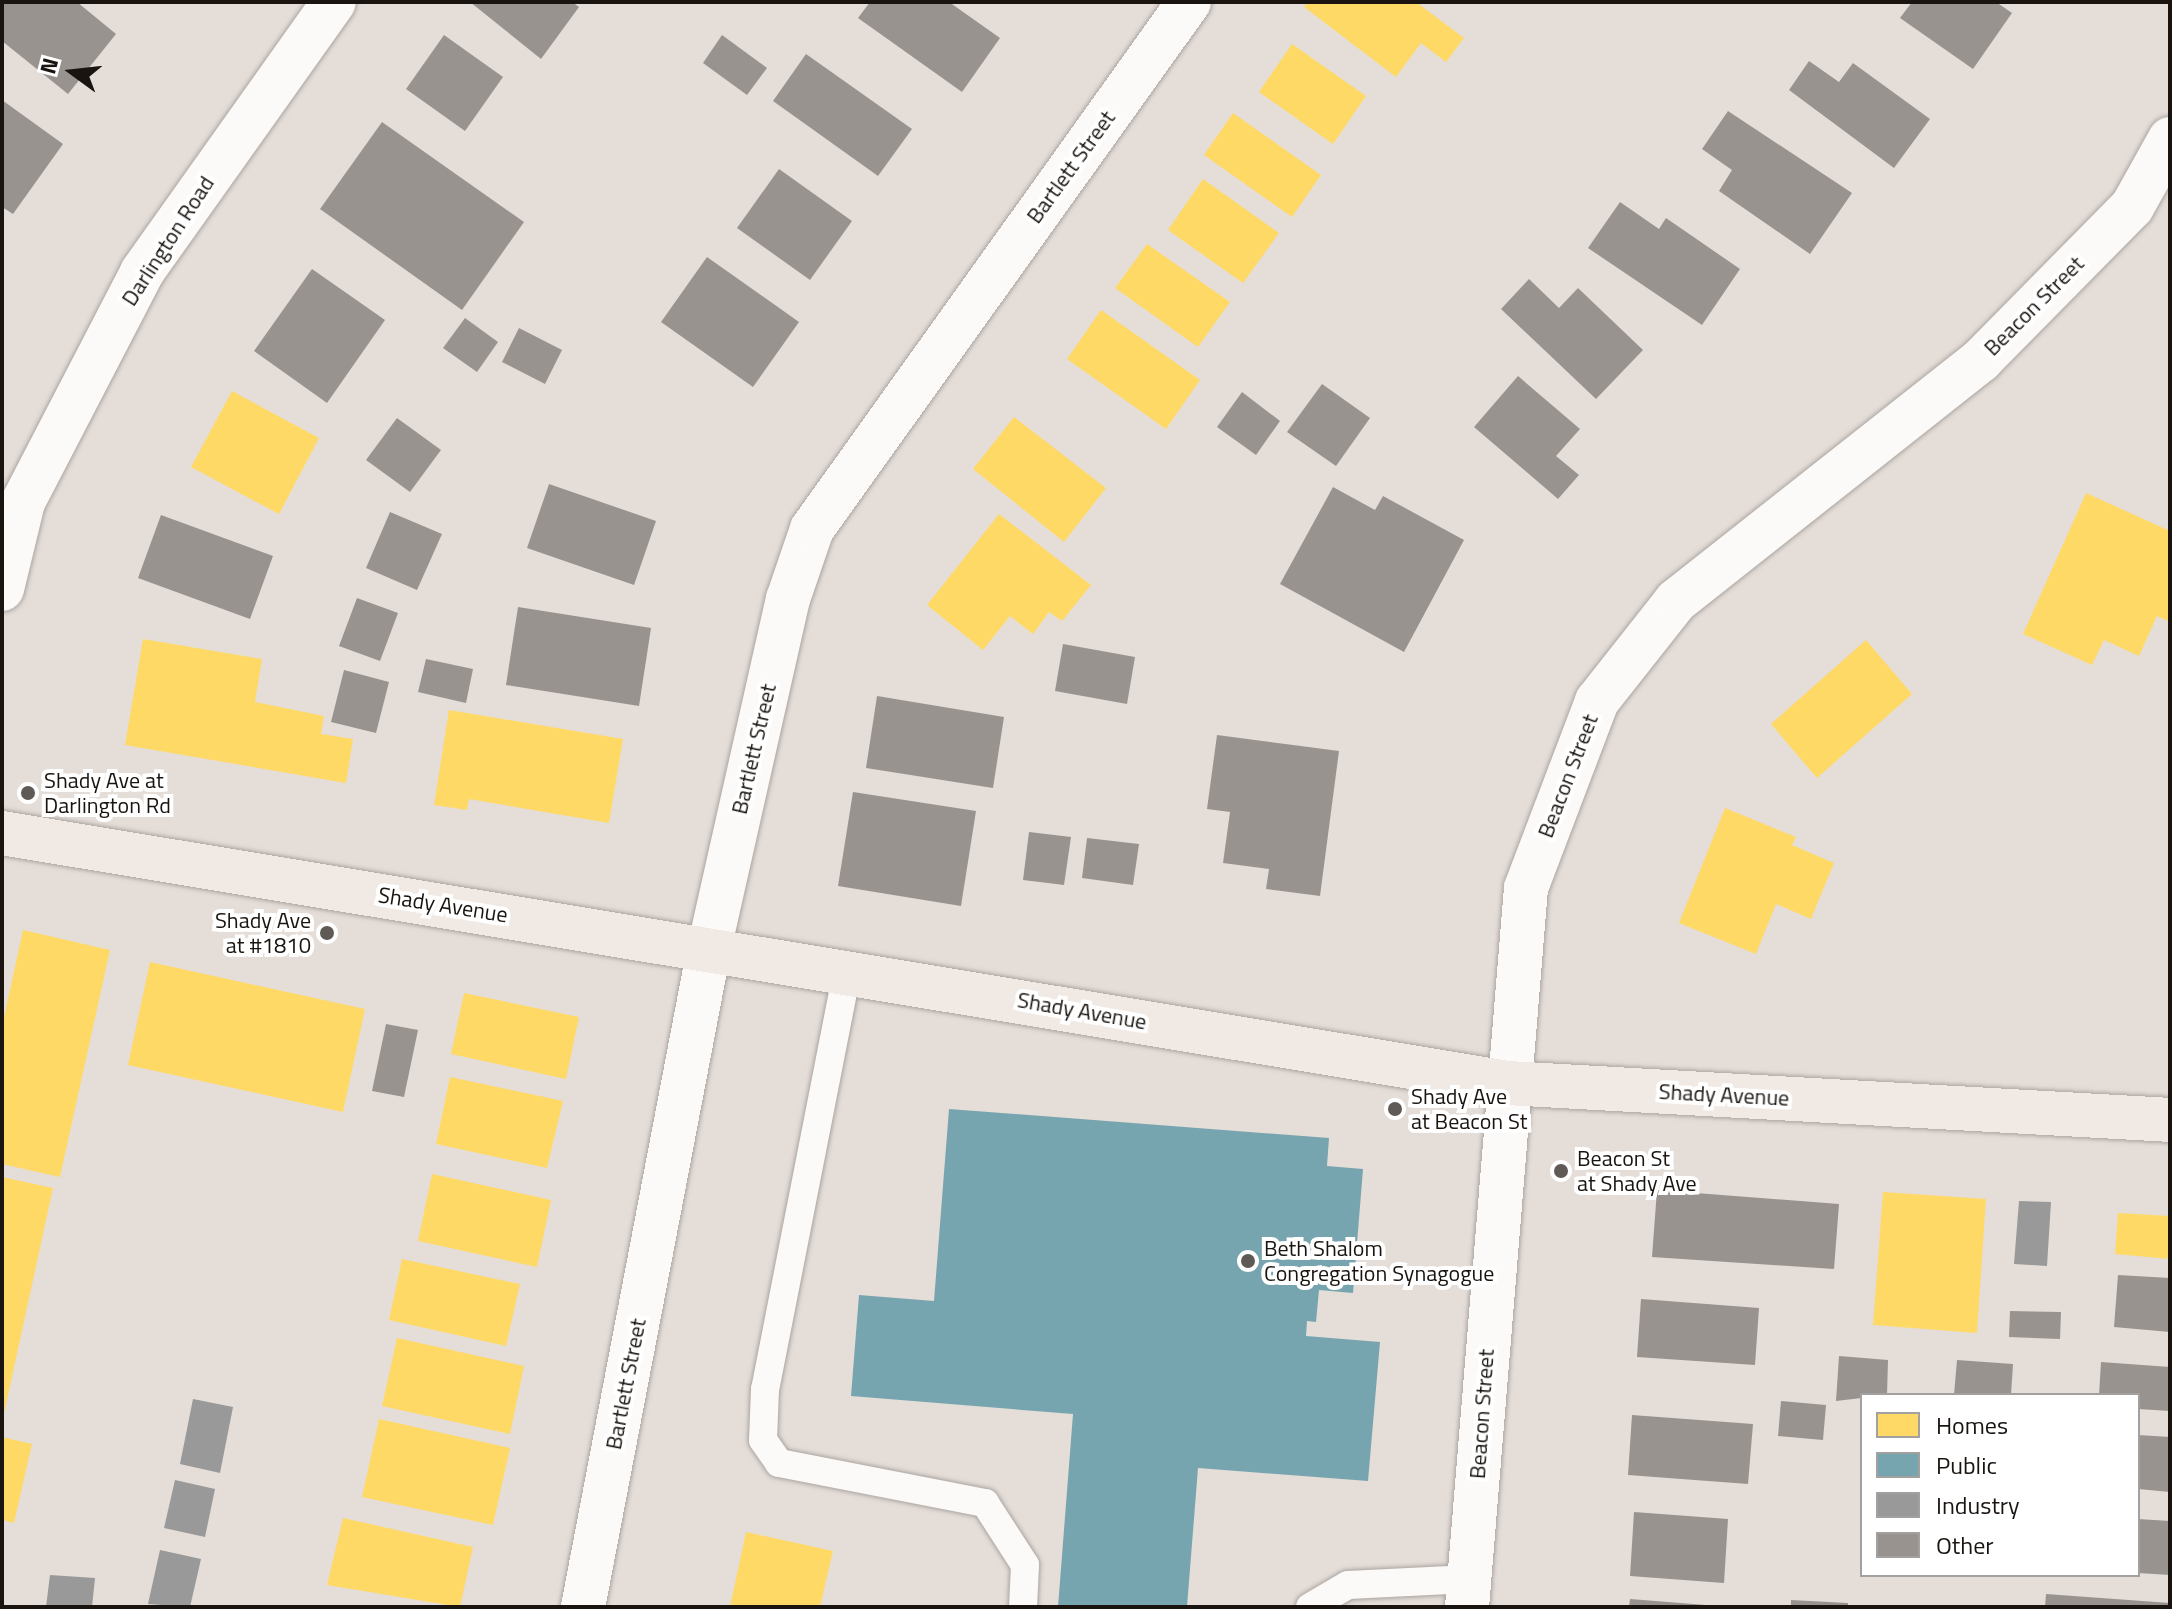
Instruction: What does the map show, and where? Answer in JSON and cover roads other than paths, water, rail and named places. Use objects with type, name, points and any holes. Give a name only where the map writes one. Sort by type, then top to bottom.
[{"type":"main road","name":"Shady Avenue","points":[[2,833],[1507,1083],[2170,1120]]},
{"type":"street","name":"Darlington Road","points":[[2,589],[23,502],[142,272],[334,2]]},
{"type":"street","name":"Bartlett Street","points":[[583,1607],[709,949],[788,599],[812,529],[1189,2]]},
{"type":"street","name":"Beacon Street","points":[[1468,1593],[1507,1083],[1526,888],[1597,701],[1676,601],[1981,360],[2132,207],[2170,139]]},
{"type":"lane","points":[[847,972],[765,1389],[763,1440],[779,1463],[985,1503],[1025,1565],[1023,1607]]},
{"type":"lane","points":[[1310,1607],[1348,1585],[1468,1593]]},
{"type":"place","name":"Shady Ave at Darlington Rd","points":[[28,793]]},
{"type":"place","name":"Shady Ave at #1810","points":[[327,933]]},
{"type":"place","name":"Shady Ave at Beacon St","points":[[1395,1109]]},
{"type":"place","name":"Beacon St at Shady Ave","points":[[1561,1171]]},
{"type":"place","name":"Beth Shalom Congregation Synagogue","points":[[1248,1261]]}]
